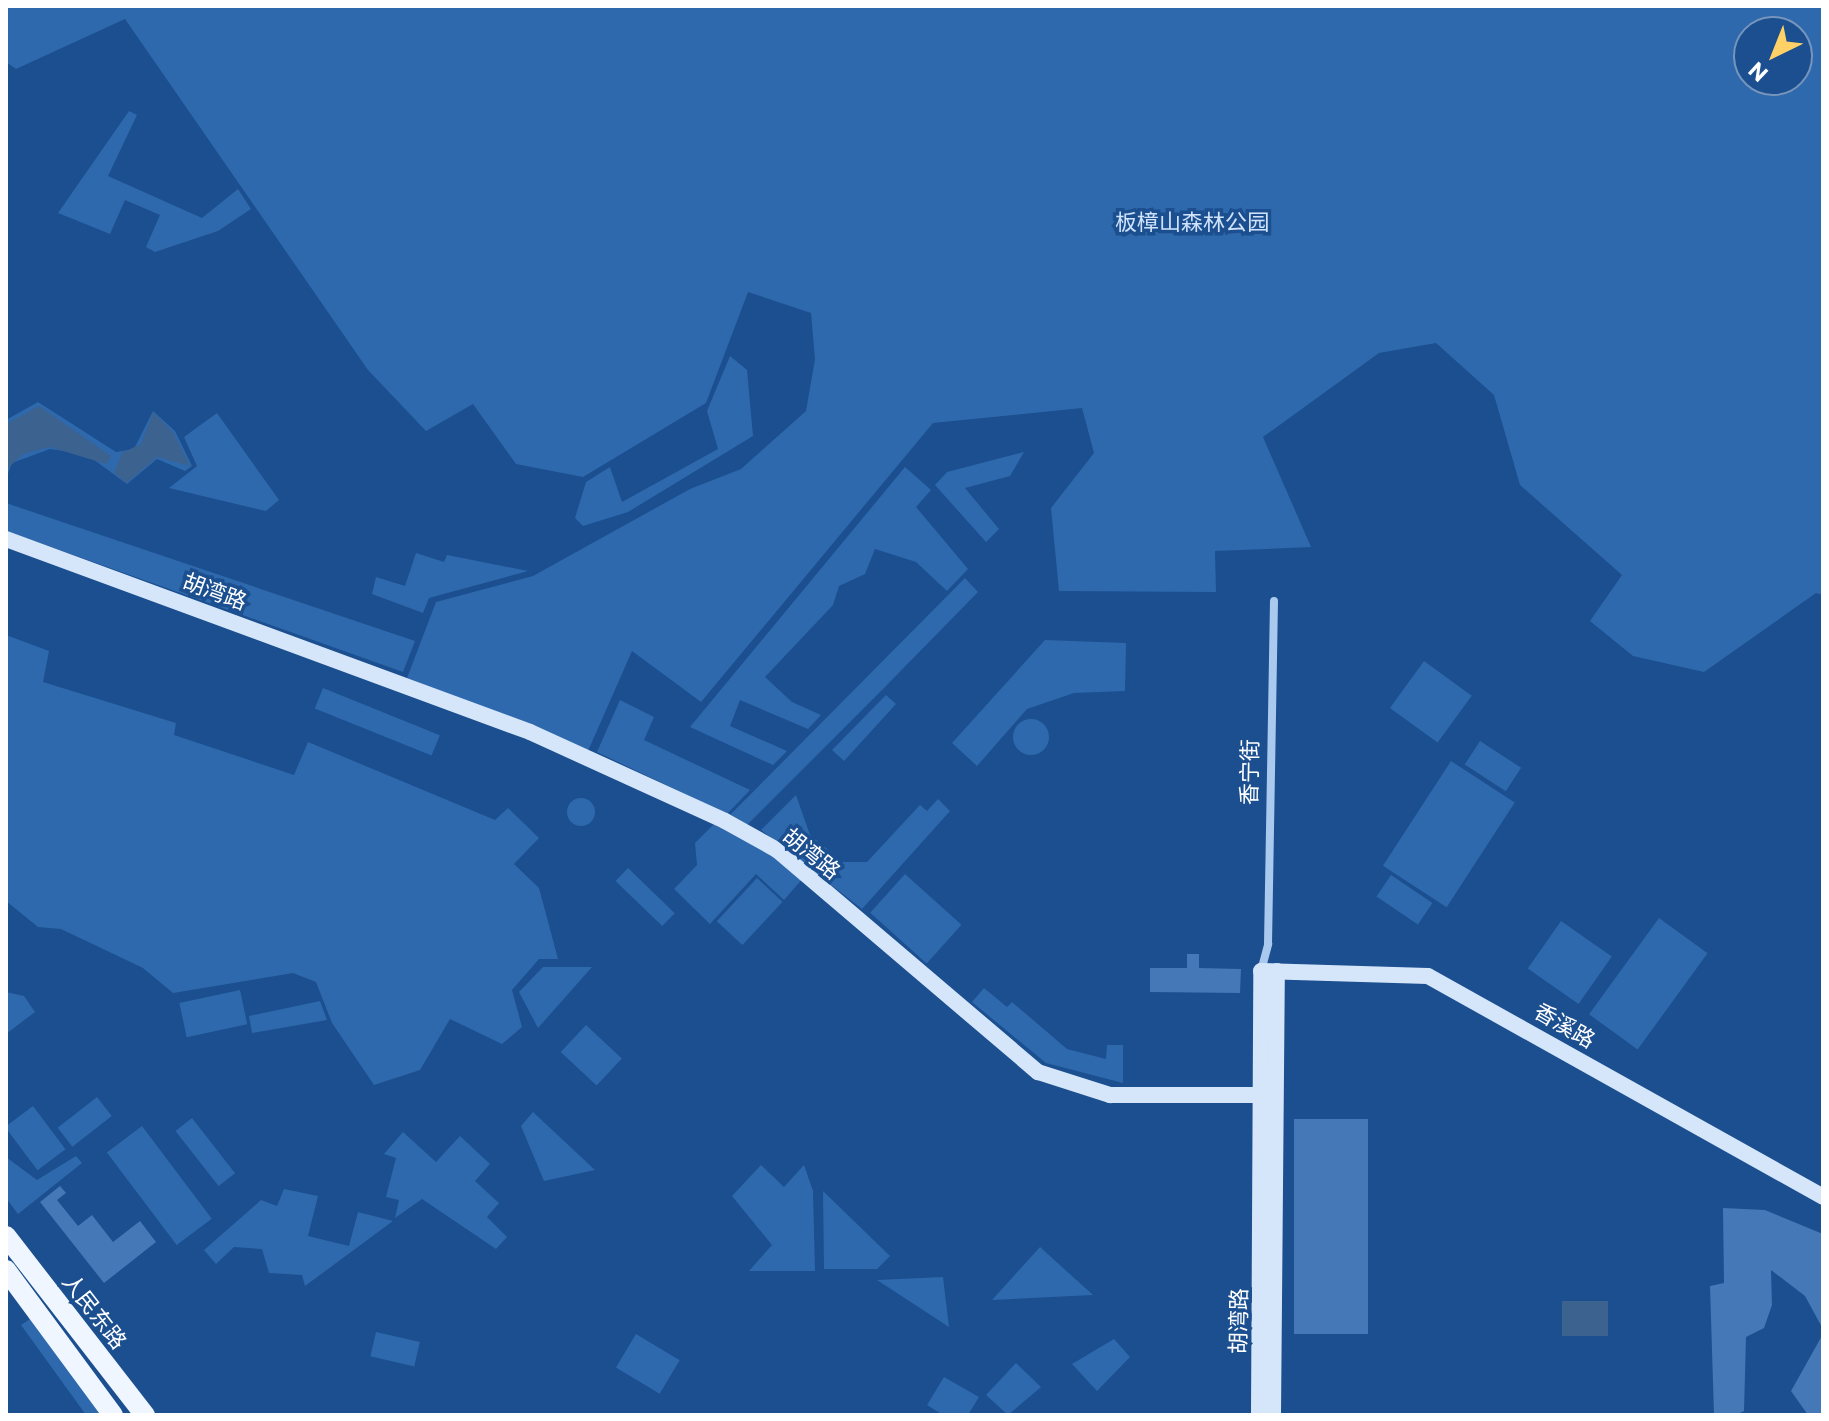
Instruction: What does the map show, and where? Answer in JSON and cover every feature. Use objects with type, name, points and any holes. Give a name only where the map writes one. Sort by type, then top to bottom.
[{"type":"main road","name":"人民东路","points":[[6,1236],[145,1415]]},
{"type":"main road","points":[[6,1270],[112,1414]]},
{"type":"street","name":"胡湾路","points":[[6,539],[530,732],[725,821],[777,850],[1038,1072],[1110,1095],[1269,1095]]},
{"type":"street","name":"香宁街","points":[[1269,1095],[1268,944],[1274,601]]},
{"type":"street","name":"香宁街","points":[[1268,944],[1269,971]]},
{"type":"street","name":"香溪路","points":[[1269,971],[1428,976],[1823,1197]]},
{"type":"street","name":"胡湾路","points":[[1259,1415],[1269,1095]]},
{"type":"street","name":"胡湾路","points":[[1269,1095],[1273,1415]]},
{"type":"green space","name":"板樟山森林公园","points":[[6,6],[1823,6],[1823,595],[1816,593],[1704,672],[1633,656],[1590,621],[1622,575],[1520,485],[1494,395],[1436,343],[1379,353],[1263,437],[1311,547],[1215,551],[1216,592],[1059,591],[1051,508],[1094,453],[1082,408],[933,423],[701,702],[632,651],[588,751],[407,678],[436,602],[533,576],[690,489],[741,469],[806,411],[815,359],[811,313],[748,292],[706,403],[583,477],[516,464],[473,404],[426,431],[368,370],[125,19],[16,69],[6,62]]},
{"type":"green space","points":[[129,111],[137,115],[108,176],[202,218],[238,189],[251,209],[218,231],[155,252],[146,247],[160,215],[125,200],[110,234],[58,213]]},
{"type":"green space","points":[[730,356],[747,370],[753,436],[628,512],[583,526],[575,518],[586,482],[610,467],[622,502],[718,449],[707,411]]},
{"type":"green space","points":[[38,402],[116,452],[134,449],[153,411],[175,431],[192,466],[185,471],[157,459],[127,484],[86,454],[50,449],[12,463],[6,479],[6,420]]},
{"type":"green space","points":[[217,413],[279,500],[266,511],[169,488],[197,466],[184,437]]},
{"type":"green space","points":[[1024,452],[1010,476],[965,488],[999,529],[986,542],[935,485],[947,472]]},
{"type":"green space","points":[[905,467],[931,490],[916,507],[968,569],[947,591],[916,562],[875,549],[865,574],[839,586],[833,605],[765,677],[792,702],[821,715],[808,729],[740,700],[730,726],[787,751],[773,765],[690,727]]},
{"type":"green space","points":[[6,503],[415,641],[403,672],[6,531]]},
{"type":"green space","points":[[416,553],[444,562],[447,555],[528,571],[429,598],[423,613],[372,594],[376,577],[405,586]]},
{"type":"green space","points":[[965,578],[978,592],[883,689],[745,827],[727,818]]},
{"type":"green space","points":[[6,635],[49,651],[43,682],[176,723],[174,735],[294,775],[308,742],[495,820],[508,808],[539,838],[514,864],[539,888],[558,959],[539,959],[512,990],[522,1027],[502,1044],[450,1019],[420,1070],[374,1085],[332,1023],[316,982],[293,973],[173,993],[143,968],[61,929],[38,927],[6,901]]},
{"type":"green space","points":[[1045,640],[1126,643],[1125,691],[1074,693],[1027,709],[977,766],[952,743]]},
{"type":"green space","points":[[1424,661],[1472,696],[1438,743],[1390,708]]},
{"type":"green space","points":[[323,688],[440,735],[432,756],[315,708]]},
{"type":"green space","points":[[886,695],[896,704],[844,761],[832,750]]},
{"type":"green space","points":[[620,700],[654,717],[644,740],[750,790],[727,814],[597,752]]},
{"type":"green space","points":[[1031,719],[1043,725],[1049,737],[1043,749],[1031,755],[1019,749],[1013,737],[1019,725]]},
{"type":"green space","points":[[1480,741],[1521,768],[1506,791],[1465,764]]},
{"type":"green space","points":[[1451,761],[1515,802],[1447,907],[1383,866]]},
{"type":"green space","points":[[796,795],[810,835],[843,862],[867,862],[920,805],[927,811],[938,799],[950,811],[862,909],[761,830]]},
{"type":"green space","points":[[581,798],[591,802],[595,812],[591,822],[581,826],[571,822],[567,812],[571,802]]},
{"type":"green space","points":[[718,820],[804,877],[784,900],[756,874],[710,924],[674,889],[697,865],[695,843]]},
{"type":"green space","points":[[628,868],[675,913],[662,926],[615,881]]},
{"type":"green space","points":[[905,874],[961,925],[927,963],[870,913]]},
{"type":"green space","points":[[1391,875],[1432,903],[1418,925],[1376,897]]},
{"type":"green space","points":[[757,878],[783,902],[742,945],[717,921]]},
{"type":"green space","points":[[1659,918],[1708,953],[1638,1050],[1589,1014]]},
{"type":"green space","points":[[1561,921],[1612,957],[1579,1004],[1528,969]]},
{"type":"green space","points":[[543,967],[592,967],[538,1028],[519,992]]},
{"type":"green space","points":[[984,988],[1007,1007],[1012,1002],[1067,1049],[1106,1059],[1107,1045],[1123,1045],[1123,1083],[1046,1063],[972,1002]]},
{"type":"green space","points":[[240,990],[247,1024],[187,1037],[179,1003]]},
{"type":"green space","points":[[6,992],[24,996],[35,1012],[6,1034]]},
{"type":"green space","points":[[320,1001],[327,1020],[252,1033],[249,1016]]},
{"type":"green space","points":[[586,1025],[622,1058],[597,1085],[561,1052]]},
{"type":"green space","points":[[97,1097],[112,1116],[72,1147],[58,1128]]},
{"type":"green space","points":[[33,1106],[65,1149],[38,1170],[6,1128]]},
{"type":"green space","points":[[533,1112],[595,1170],[544,1181],[521,1126]]},
{"type":"green space","points":[[192,1118],[235,1173],[219,1186],[175,1131]]},
{"type":"green space","points":[[142,1126],[212,1219],[177,1245],[107,1152]]},
{"type":"green space","points":[[403,1132],[436,1162],[460,1136],[490,1164],[475,1181],[499,1203],[487,1217],[507,1237],[496,1249],[422,1199],[395,1218],[399,1200],[386,1197],[396,1158],[384,1154]]},
{"type":"green space","points":[[76,1156],[82,1163],[18,1214],[6,1198],[6,1157],[37,1180]]},
{"type":"green space","points":[[761,1165],[784,1187],[804,1165],[813,1191],[815,1271],[749,1271],[772,1245],[732,1196]]},
{"type":"green space","points":[[284,1189],[318,1196],[308,1236],[349,1246],[358,1212],[393,1221],[305,1286],[302,1275],[269,1273],[262,1249],[234,1247],[216,1264],[204,1250],[261,1200],[277,1206]]},
{"type":"green space","points":[[823,1191],[890,1256],[877,1269],[824,1269]]},
{"type":"green space","points":[[1040,1247],[1093,1295],[992,1300]]},
{"type":"green space","points":[[943,1277],[949,1327],[877,1280]]},
{"type":"green space","points":[[36,1315],[109,1415],[86,1415],[21,1325]]},
{"type":"green space","points":[[376,1332],[420,1342],[414,1366],[370,1356]]},
{"type":"green space","points":[[636,1334],[680,1360],[660,1394],[616,1367]]},
{"type":"green space","points":[[1114,1339],[1130,1357],[1097,1391],[1072,1364]]},
{"type":"green space","points":[[1016,1363],[1041,1387],[1008,1415],[986,1395]]},
{"type":"green space","points":[[944,1377],[979,1397],[968,1415],[943,1415],[927,1405]]},
{"type":"shaded area","points":[[39,406],[111,456],[106,464],[50,447],[23,454],[6,470],[6,424]]},
{"type":"shaded area","points":[[153,412],[173,432],[190,466],[157,457],[127,483],[114,473],[122,453],[141,444]]},
{"type":"shaded area","points":[[1562,1301],[1608,1301],[1608,1336],[1562,1336]]},
{"type":"building","points":[[1187,954],[1199,954],[1199,968],[1241,969],[1240,993],[1150,992],[1150,968],[1187,968]]},
{"type":"building","points":[[1294,1119],[1368,1119],[1368,1334],[1294,1334]]},
{"type":"building","points":[[60,1186],[66,1193],[57,1200],[78,1226],[92,1215],[113,1242],[140,1221],[156,1242],[104,1283],[40,1202]]},
{"type":"building","points":[[1723,1208],[1765,1210],[1823,1234],[1823,1329],[1805,1296],[1771,1270],[1772,1305],[1764,1328],[1746,1337],[1744,1411],[1736,1415],[1714,1415],[1710,1286],[1724,1283]]},
{"type":"building","points":[[1823,1334],[1823,1415],[1808,1415],[1791,1391]]}]
